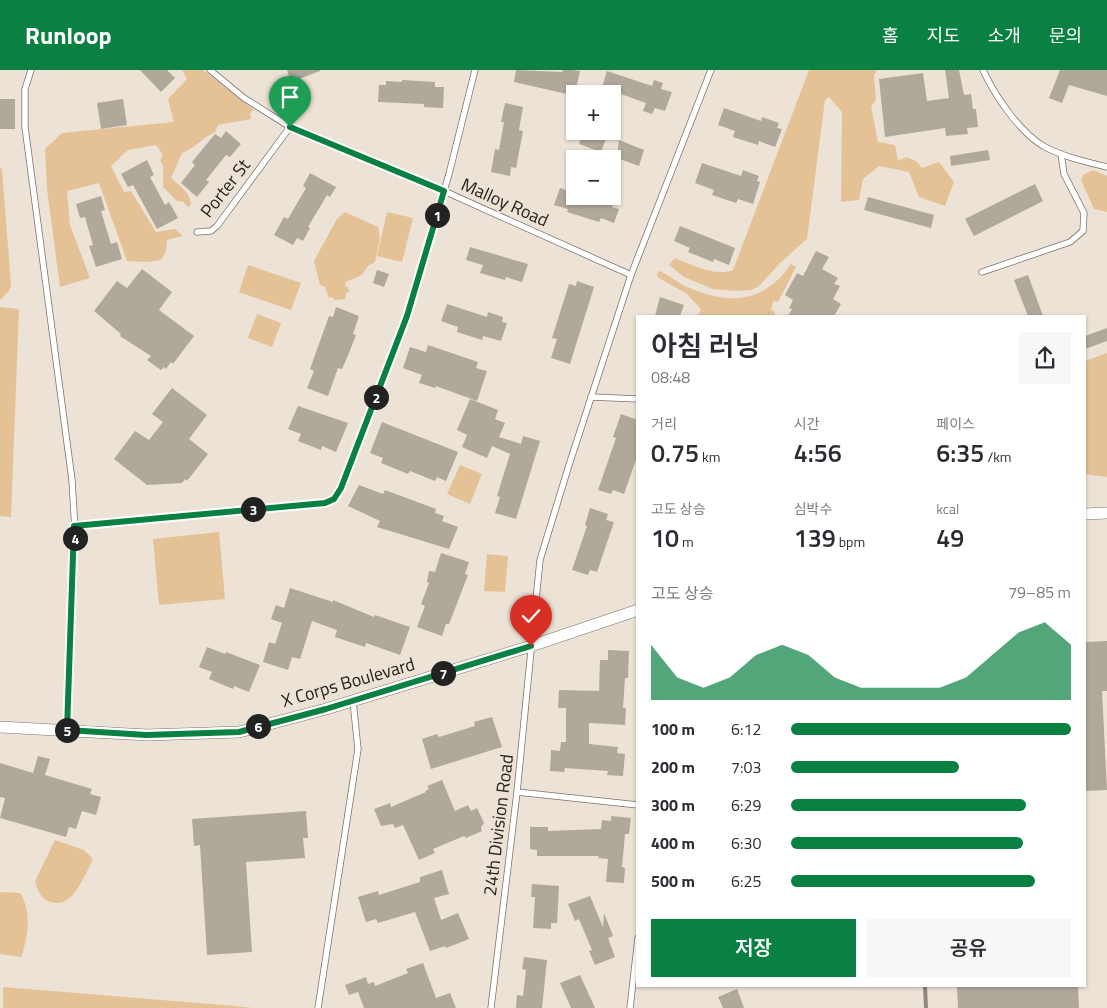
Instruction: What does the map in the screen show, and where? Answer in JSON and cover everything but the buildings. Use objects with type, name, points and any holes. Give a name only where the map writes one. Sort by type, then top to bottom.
[{"type":"street","points":[[1086,514],[1107,513]]},
{"type":"street","name":"X Corps Boulevard","points":[[0,727],[146,735],[239,732],[353,701],[531,646],[636,611]]},
{"type":"lane","points":[[31,70],[25,89],[26,127],[72,480],[74,526],[67,730]]},
{"type":"lane","name":"Malloy Road","points":[[210,70],[244,98],[290,127],[444,191],[631,275]]},
{"type":"lane","points":[[74,526],[325,503],[334,499],[341,488],[407,316],[449,174],[475,70]]},
{"type":"lane","name":"24th Division Road","points":[[491,1008],[517,792],[540,560],[631,275],[711,70]]},
{"type":"lane","points":[[983,70],[1003,105],[1044,146],[1061,154],[1107,167]]},
{"type":"lane","name":"Porter St","points":[[197,232],[211,231],[217,226],[290,127]]},
{"type":"lane","points":[[982,272],[1070,242],[1082,231],[1084,214],[1064,174],[1061,154]]},
{"type":"lane","points":[[591,398],[636,399]]},
{"type":"lane","points":[[318,1008],[358,749],[353,701]]},
{"type":"lane","points":[[517,792],[636,805]]},
{"type":"lane","points":[[630,1008],[636,956]]},
{"type":"shaded area","points":[[182,70],[203,70],[254,110],[250,113],[251,119],[218,125],[215,132],[182,153],[171,178],[189,197],[191,205],[188,207],[183,202],[177,201],[163,187],[163,166],[160,160],[163,155],[156,145],[128,150],[111,166],[124,192],[131,191],[156,232],[175,229],[183,236],[167,240],[166,251],[161,260],[147,262],[127,261],[99,183],[67,191],[70,225],[90,278],[60,287],[47,189],[45,149],[62,133],[174,122],[168,99],[187,79]]},
{"type":"shaded area","points":[[809,70],[877,70],[874,76],[876,100],[871,106],[878,142],[895,145],[898,161],[906,157],[916,161],[922,168],[939,162],[954,182],[945,206],[919,197],[909,172],[879,166],[863,179],[859,200],[841,202],[842,112],[829,97],[825,100],[807,239],[780,263],[759,286],[751,290],[713,289],[684,277],[669,265],[675,258],[711,271],[726,272],[733,270]]},
{"type":"shaded area","points":[[0,167],[2,169],[11,285],[9,291],[0,300]]},
{"type":"shaded area","points":[[1093,170],[1107,176],[1107,212],[1094,209],[1081,180],[1083,175]]},
{"type":"shaded area","points":[[345,212],[378,227],[380,238],[375,262],[369,265],[362,275],[346,282],[345,286],[348,287],[349,292],[346,293],[345,299],[334,300],[333,297],[329,298],[325,287],[320,285],[314,261],[337,219]]},
{"type":"shaded area","points":[[387,212],[413,218],[402,262],[377,256]]},
{"type":"shaded area","points":[[791,264],[796,267],[778,302],[773,301],[771,310],[775,312],[774,315],[698,315],[701,309],[687,294],[657,277],[658,271],[700,292],[715,296],[743,298],[769,287]]},
{"type":"shaded area","points":[[248,265],[301,283],[291,310],[239,292]]},
{"type":"shaded area","points":[[0,307],[19,309],[11,517],[0,516]]},
{"type":"shaded area","points":[[257,314],[281,323],[272,347],[248,338]]},
{"type":"shaded area","points":[[1107,353],[1107,477],[1086,474],[1086,361]]},
{"type":"shaded area","points":[[460,465],[482,474],[470,504],[447,494]]},
{"type":"shaded area","points":[[219,532],[225,599],[159,605],[153,539]]},
{"type":"shaded area","points":[[487,554],[508,556],[505,592],[484,591]]},
{"type":"shaded area","points":[[55,840],[84,850],[93,859],[76,890],[64,901],[56,903],[48,901],[41,895],[35,881]]},
{"type":"shaded area","points":[[0,892],[20,893],[24,900],[28,925],[21,957],[0,954]]},
{"type":"shaded area","points":[[3,987],[235,1006],[253,1008],[3,1008]]},
{"type":"railway","points":[[925,987],[926,1008]]},
{"type":"route","points":[[290,127],[444,191],[407,316],[341,488],[334,499],[325,503],[74,526],[67,730],[146,735],[198,735],[239,732],[326,709],[531,646]]}]
